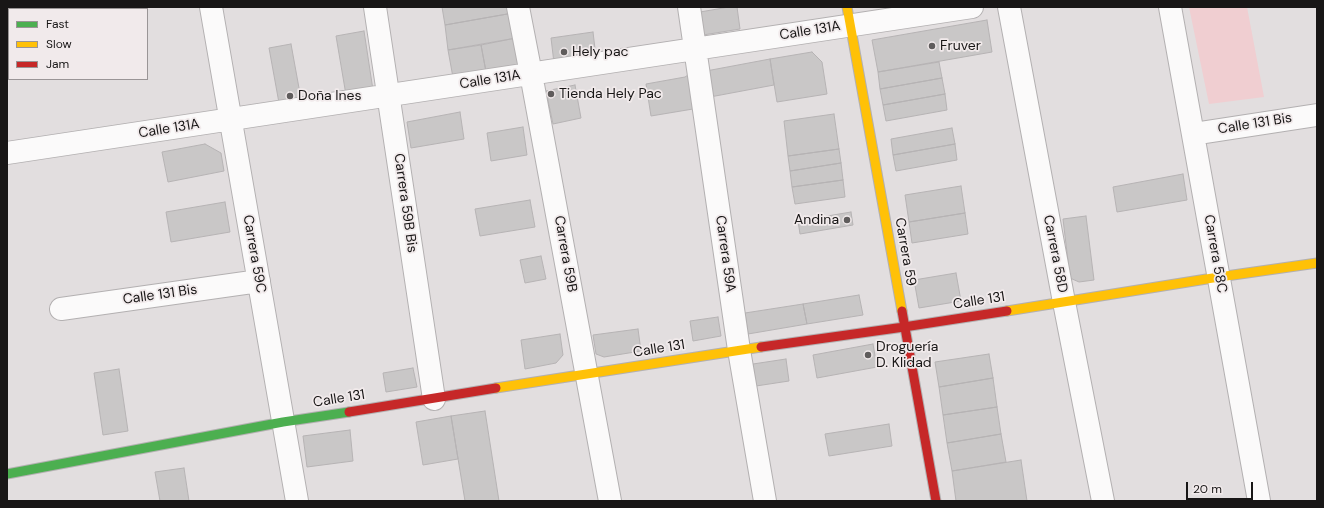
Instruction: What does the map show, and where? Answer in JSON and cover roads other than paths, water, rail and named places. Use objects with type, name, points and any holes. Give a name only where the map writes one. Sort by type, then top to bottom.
[{"type":"street","name":"Carrera 59C","points":[[211,7],[297,501]]},
{"type":"street","name":"Carrera 59B Bis","points":[[375,7],[434,399]]},
{"type":"street","name":"Carrera 59B","points":[[518,7],[610,501]]},
{"type":"street","name":"Carrera 59A","points":[[689,7],[739,350],[765,501]]},
{"type":"street","name":"Calle 131A","points":[[7,154],[695,49],[848,16],[972,7]]},
{"type":"street","name":"Carrera 58D","points":[[1009,7],[1103,501]]},
{"type":"street","name":"Carrera 58C","points":[[1170,7],[1259,501]]},
{"type":"street","name":"Carrera 59","points":[[848,16],[936,501]]},
{"type":"street","name":"Calle 131 Bis","points":[[1193,134],[1317,114]]},
{"type":"street","name":"Calle 131","points":[[7,474],[283,422],[739,350],[904,327],[1317,263]]},
{"type":"street","name":"Calle 131 Bis","points":[[61,309],[259,281]]},
{"type":"place","name":"Fruver","points":[[932,46]]},
{"type":"place","name":"Hely pac","points":[[564,52]]},
{"type":"place","name":"Tienda Hely Pac","points":[[551,94]]},
{"type":"place","name":"Doña Ines","points":[[290,96]]},
{"type":"place","name":"Andina","points":[[847,220]]},
{"type":"place","name":"Droguería D. Klidad","points":[[868,355]]}]
